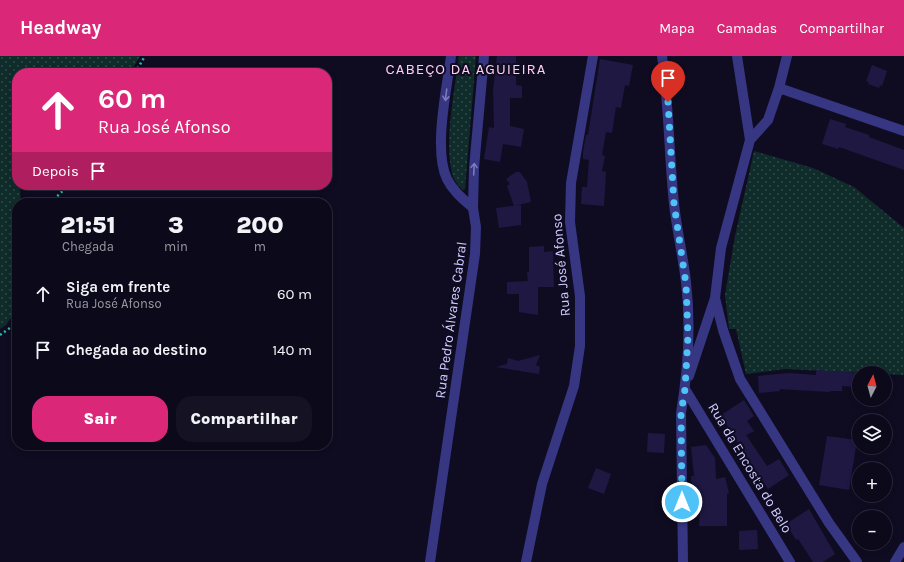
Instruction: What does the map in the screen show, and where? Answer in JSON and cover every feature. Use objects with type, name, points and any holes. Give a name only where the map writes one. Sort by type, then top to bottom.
[{"type":"street","points":[[451,56],[442,132],[443,166],[446,178],[454,190],[473,208]]},
{"type":"street","name":"Rua Pedro Álvares Cabral","points":[[430,562],[475,254],[476,227],[473,208],[474,168],[484,56]]},
{"type":"street","name":"Rua José Afonso","points":[[526,562],[542,484],[574,386],[580,346],[580,296],[570,222],[571,183],[593,56]]},
{"type":"street","points":[[662,56],[668,102],[674,204],[686,284],[688,336],[685,389],[681,413],[683,562]]},
{"type":"street","points":[[685,389],[715,298],[721,248],[750,140],[737,56]]},
{"type":"street","points":[[750,140],[768,120],[779,88],[787,56]]},
{"type":"street","points":[[779,88],[904,131]]},
{"type":"street","points":[[715,298],[723,330],[740,379],[829,523],[857,562]]},
{"type":"street","name":"Rua da Encosta do Belo","points":[[685,389],[790,562]]},
{"type":"street","points":[[894,562],[904,547]]},
{"type":"path","points":[[138,68],[145,56]]},
{"type":"path","points":[[55,198],[64,190]]},
{"type":"path","points":[[0,336],[12,327]]},
{"type":"green space","points":[[0,56],[140,56],[133,68],[12,68],[12,190],[20,190],[21,198],[12,198],[12,317],[6,325],[0,329]]},
{"type":"green space","points":[[459,56],[476,56],[465,189],[463,190],[456,182],[453,175],[449,145],[451,114]]},
{"type":"green space","points":[[754,151],[813,168],[854,187],[904,228],[904,375],[892,374],[892,366],[852,366],[852,372],[785,369],[746,374],[736,329],[729,329],[725,295],[735,236]]},
{"type":"building","points":[[497,56],[516,56],[516,85],[522,86],[522,98],[510,98],[510,126],[524,129],[521,147],[503,144],[500,162],[484,159],[489,127],[494,128],[493,91]]},
{"type":"building","points":[[600,59],[633,65],[629,86],[625,85],[621,108],[616,107],[612,133],[606,132],[602,155],[605,156],[602,171],[606,172],[604,206],[581,204],[582,187],[587,187],[589,160],[583,159],[583,152],[586,135],[588,135]]},
{"type":"building","points":[[872,65],[887,71],[882,86],[880,85],[879,88],[868,84],[869,82],[866,81]]},
{"type":"building","points":[[830,119],[846,124],[845,127],[869,135],[869,137],[904,150],[904,170],[839,147],[838,149],[822,144]]},
{"type":"building","points":[[516,172],[520,172],[527,182],[531,202],[514,206],[507,186],[510,184],[506,179]]},
{"type":"building","points":[[521,205],[521,225],[499,228],[496,208]]},
{"type":"building","points":[[544,246],[544,252],[553,251],[554,287],[538,287],[538,315],[519,312],[519,294],[507,294],[507,282],[528,281],[527,272],[529,272],[529,247]]},
{"type":"building","points":[[540,355],[536,365],[540,367],[539,374],[496,367],[507,364],[508,358],[518,361]]},
{"type":"building","points":[[816,370],[852,373],[852,387],[842,386],[842,391],[830,392],[779,389],[780,391],[759,393],[758,376],[789,373],[816,375]]},
{"type":"building","points":[[744,400],[754,416],[747,421],[754,431],[746,435],[767,466],[779,459],[789,475],[768,489],[749,460],[744,463],[733,447],[738,443],[721,415]]},
{"type":"building","points":[[648,433],[665,434],[664,453],[647,452]]},
{"type":"building","points":[[827,436],[852,439],[852,454],[855,454],[853,462],[852,462],[849,490],[819,485]]},
{"type":"building","points":[[706,445],[715,458],[716,479],[725,477],[729,493],[727,494],[727,526],[699,526],[700,501],[693,501],[691,476],[694,476],[691,447]]},
{"type":"building","points":[[596,468],[611,474],[604,494],[588,488]]},
{"type":"building","points":[[809,509],[835,554],[823,562],[813,562],[786,524]]},
{"type":"building","points":[[757,530],[758,549],[739,550],[739,531]]},
{"type":"district","name":"CABEÇO DA AGUIEIRA","points":[[466,69]]},
{"type":"route","points":[[668,102],[674,204],[677,234],[683,257],[686,284],[688,336],[685,389],[681,413],[682,502]]}]
